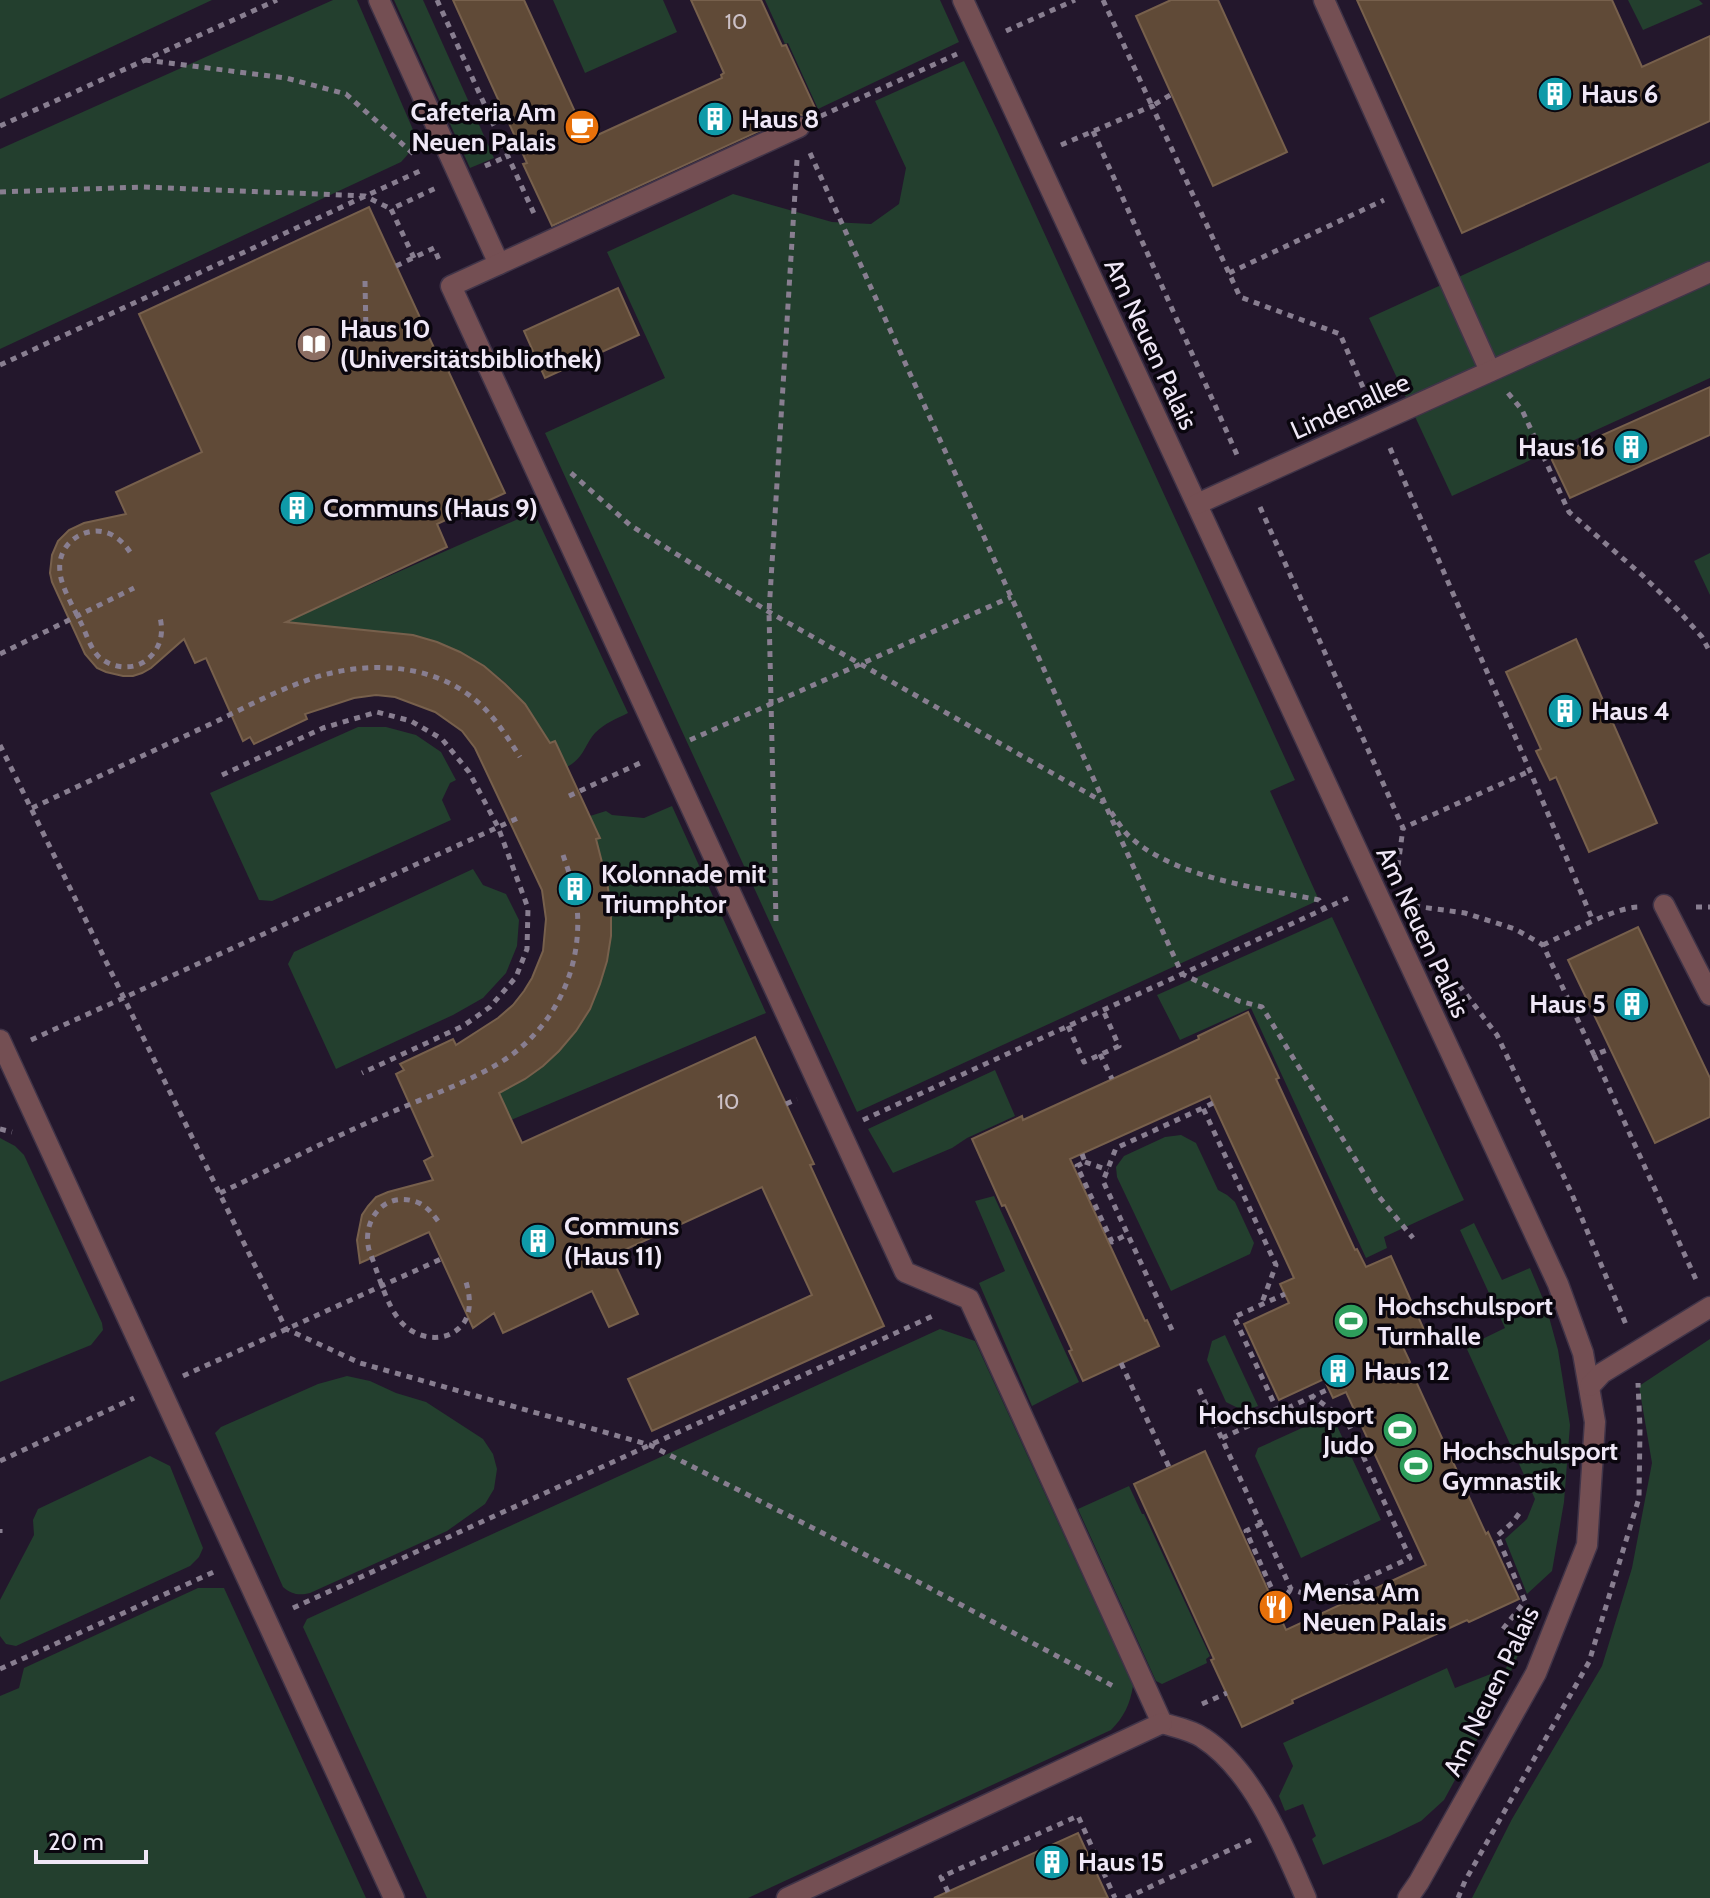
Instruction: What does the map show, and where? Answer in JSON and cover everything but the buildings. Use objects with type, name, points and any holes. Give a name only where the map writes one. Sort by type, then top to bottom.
[{"type":"street","points":[[379,0],[499,264]]},
{"type":"street","name":"Am Neuen Palais","points":[[963,0],[1558,1284],[1583,1353],[1595,1422],[1587,1545],[1536,1673],[1408,1898]]},
{"type":"street","points":[[1324,0],[1490,371]]},
{"type":"street","points":[[799,127],[451,286],[905,1272],[969,1299],[1162,1723]]},
{"type":"street","name":"Lindenallee","points":[[1197,504],[1710,272]]},
{"type":"street","points":[[1664,905],[1710,995]]},
{"type":"street","points":[[0,1040],[394,1898]]},
{"type":"street","points":[[1590,1386],[1602,1373],[1710,1308]]},
{"type":"street","points":[[787,1898],[1162,1723],[1201,1736],[1224,1755],[1255,1792],[1306,1898]]},
{"type":"path","points":[[0,126],[277,0]]},
{"type":"path","points":[[437,0],[547,242]]},
{"type":"path","points":[[799,127],[1075,0]]},
{"type":"path","points":[[1103,0],[1240,297],[1340,334],[1593,921]]},
{"type":"path","points":[[0,365],[429,166],[346,94],[286,78],[145,60]]},
{"type":"path","points":[[1035,156],[1152,106],[1172,94]]},
{"type":"path","points":[[799,127],[1182,974],[1239,1001],[1262,1007],[1376,1193],[1413,1238]]},
{"type":"path","points":[[751,937],[776,925],[769,612],[799,127]]},
{"type":"path","points":[[840,1131],[1397,876],[1403,828],[1093,131]]},
{"type":"path","points":[[0,192],[143,187],[365,196],[391,209]]},
{"type":"path","points":[[1229,273],[1409,188]]},
{"type":"path","points":[[396,266],[434,248],[451,286]]},
{"type":"path","points":[[365,281],[366,334]]},
{"type":"path","points":[[1490,371],[1522,410],[1569,512],[1678,610],[1702,637],[1710,652]]},
{"type":"path","points":[[535,467],[571,473],[630,525],[769,612],[1104,802],[1129,836],[1157,856],[1206,877],[1319,900],[1324,909]]},
{"type":"path","points":[[130,552],[119,538],[100,531],[80,534],[65,547],[60,572],[77,615],[102,660],[128,667],[145,662],[159,645],[162,634],[159,614]]},
{"type":"path","points":[[0,654],[134,588]]},
{"type":"path","points":[[569,796],[1011,597]]},
{"type":"path","points":[[32,808],[301,682],[358,667],[415,671],[456,687],[493,717],[520,757]]},
{"type":"path","points":[[222,775],[323,728],[377,712],[411,721],[442,739],[469,772],[498,827],[528,908],[527,949],[516,977],[490,1007],[463,1026],[362,1073]]},
{"type":"path","points":[[0,745],[286,1329],[360,1363],[650,1445],[1123,1691]]},
{"type":"path","points":[[1403,828],[1530,771]]},
{"type":"path","points":[[36,1038],[518,818]]},
{"type":"path","points":[[220,1193],[465,1081],[502,1062],[530,1040],[551,1016],[561,997],[576,952],[577,905],[563,855]]},
{"type":"path","points":[[1410,905],[1465,913],[1515,929],[1543,945],[1710,1308]]},
{"type":"path","points":[[1543,945],[1630,907],[1710,907]]},
{"type":"path","points":[[1446,986],[1456,981],[1497,1035],[1571,1192],[1637,1352]]},
{"type":"path","points":[[1068,1026],[1084,1062],[1119,1046],[1103,1010]]},
{"type":"path","points":[[1594,1055],[1610,1049]]},
{"type":"path","points":[[1100,1054],[1112,1079]]},
{"type":"path","points":[[1172,1330],[1103,1181],[1116,1148],[1213,1103]]},
{"type":"path","points":[[1203,1108],[1276,1265],[1261,1305]]},
{"type":"path","points":[[1082,1154],[1085,1162]]},
{"type":"path","points":[[1108,1170],[1085,1162],[1077,1166],[1112,1242],[1128,1234]]},
{"type":"path","points":[[438,1221],[429,1209],[409,1200],[394,1201],[382,1207],[368,1224],[368,1243],[395,1313],[418,1335],[441,1337],[462,1324],[470,1304],[466,1282]]},
{"type":"path","points":[[0,1461],[441,1259]]},
{"type":"path","points":[[1278,1412],[1234,1317],[1285,1294]]},
{"type":"path","points":[[266,1621],[969,1299]]},
{"type":"path","points":[[1121,1363],[1169,1467]]},
{"type":"path","points":[[1199,1389],[1291,1589],[1320,1599],[1410,1558],[1347,1421],[1312,1396]]},
{"type":"path","points":[[1222,1438],[1329,1389]]},
{"type":"path","points":[[1503,1629],[1525,1601],[1497,1536],[1521,1511]]},
{"type":"path","points":[[1261,1524],[1246,1531],[1278,1606],[1291,1589]]},
{"type":"path","points":[[0,1669],[239,1560]]},
{"type":"path","points":[[1162,1723],[1227,1693]]},
{"type":"path","points":[[948,1892],[941,1877],[1078,1816],[1115,1898]]},
{"type":"path","points":[[1126,1898],[1273,1830]]},
{"type":"green space","points":[[0,0],[212,0],[0,99]]},
{"type":"green space","points":[[333,0],[357,0],[414,132],[411,148],[401,162],[0,349],[0,149]]},
{"type":"green space","points":[[394,0],[423,0],[494,158],[470,168]]},
{"type":"green space","points":[[553,0],[663,0],[677,32],[585,73]]},
{"type":"green space","points":[[765,0],[940,0],[959,42],[818,109]]},
{"type":"green space","points":[[1628,0],[1699,0],[1703,4],[1643,30]]},
{"type":"green space","points":[[964,61],[1295,780],[1270,791],[1319,900],[857,1112],[545,433],[665,378],[607,252],[733,194],[832,222],[871,224],[899,204],[906,168],[875,101]]},
{"type":"green space","points":[[1710,162],[1710,378],[1452,496],[1369,318]]},
{"type":"green space","points":[[534,512],[628,713],[599,730],[581,756],[567,767],[555,741],[547,743],[517,694],[486,668],[462,654],[437,642],[283,623]]},
{"type":"green space","points":[[1710,553],[1710,595],[1694,561]]},
{"type":"green space","points":[[358,727],[386,727],[416,735],[441,752],[456,780],[450,783],[442,800],[451,820],[272,901],[259,900],[210,793]]},
{"type":"green space","points":[[672,806],[766,1013],[511,1120],[474,1102],[519,1081],[544,1065],[578,1027],[601,982],[611,932],[610,907],[606,876],[592,841],[600,837],[590,816],[606,811],[612,815],[644,818]]},
{"type":"green space","points":[[473,869],[483,885],[506,894],[519,920],[517,946],[506,973],[483,998],[453,1015],[336,1069],[288,964],[294,952]]},
{"type":"green space","points":[[1332,917],[1464,1200],[1384,1237],[1387,1248],[1366,1258],[1251,1008],[1180,1040],[1157,995]]},
{"type":"green space","points":[[995,1070],[1015,1116],[893,1173],[868,1129]]},
{"type":"green space","points":[[1181,1135],[1196,1143],[1218,1190],[1235,1202],[1254,1243],[1250,1254],[1171,1291],[1117,1177],[1116,1167],[1124,1156],[1165,1137]]},
{"type":"green space","points":[[0,1138],[24,1155],[103,1330],[91,1345],[0,1382]]},
{"type":"green space","points":[[994,1196],[1079,1382],[1032,1406],[979,1283],[1005,1271],[975,1201]]},
{"type":"green space","points":[[1474,1223],[1502,1280],[1530,1268],[1546,1306],[1558,1350],[1570,1425],[1564,1502],[1552,1571],[1527,1594],[1505,1539],[1527,1519],[1535,1499],[1466,1347],[1505,1328],[1460,1230]]},
{"type":"green space","points":[[940,1329],[975,1341],[1133,1686],[1126,1710],[1116,1725],[748,1898],[427,1898],[303,1627],[307,1619]]},
{"type":"green space","points":[[1225,1335],[1258,1406],[1244,1411],[1226,1402],[1207,1360],[1212,1341]]},
{"type":"green space","points":[[1710,1339],[1710,1898],[1472,1898],[1512,1819],[1602,1666],[1632,1568],[1652,1463],[1639,1386]]},
{"type":"green space","points":[[347,1376],[370,1381],[426,1402],[483,1439],[493,1454],[497,1469],[494,1489],[485,1504],[447,1531],[310,1593],[295,1594],[283,1587],[215,1433],[221,1427],[318,1384]]},
{"type":"green space","points":[[1329,1418],[1337,1426],[1381,1520],[1301,1558],[1255,1456],[1258,1448]]},
{"type":"green space","points":[[150,1456],[170,1466],[203,1548],[199,1557],[190,1566],[16,1646],[6,1644],[0,1636],[0,1600],[34,1535],[33,1520],[38,1509]]},
{"type":"green space","points":[[1129,1486],[1210,1656],[1206,1659],[1207,1663],[1162,1684],[1156,1681],[1078,1509]]},
{"type":"green space","points":[[198,1588],[224,1588],[366,1898],[0,1898],[0,1696],[19,1688],[24,1668]]},
{"type":"green space","points":[[1526,1637],[1497,1703],[1444,1800],[1421,1821],[1323,1865],[1303,1804],[1285,1811],[1279,1796],[1293,1766],[1283,1743],[1447,1668],[1455,1688],[1506,1668],[1521,1640]]},
{"type":"place","name":"Haus 6","points":[[1555,94]]},
{"type":"place","name":"Haus 8","points":[[715,119]]},
{"type":"place","name":"Cafeteria Am Neuen Palais","points":[[582,127]]},
{"type":"place","name":"Haus 10 (Universitätsbibliothek)","points":[[314,344]]},
{"type":"place","name":"Haus 16","points":[[1631,447]]},
{"type":"place","name":"Communs (Haus 9)","points":[[297,508]]},
{"type":"place","name":"Haus 4","points":[[1565,711]]},
{"type":"place","name":"Kolonnade mit Triumphtor","points":[[575,889]]},
{"type":"place","name":"Haus 5","points":[[1632,1004]]},
{"type":"place","name":"Communs (Haus 11)","points":[[538,1241]]},
{"type":"place","name":"Hochschulsport Turnhalle","points":[[1351,1321]]},
{"type":"place","name":"Haus 12","points":[[1338,1371]]},
{"type":"place","name":"Hochschulsport Judo","points":[[1400,1430]]},
{"type":"place","name":"Hochschulsport Gymnastik","points":[[1416,1466]]},
{"type":"place","name":"Mensa Am Neuen Palais","points":[[1276,1607]]},
{"type":"place","name":"Haus 15","points":[[1052,1862]]}]
